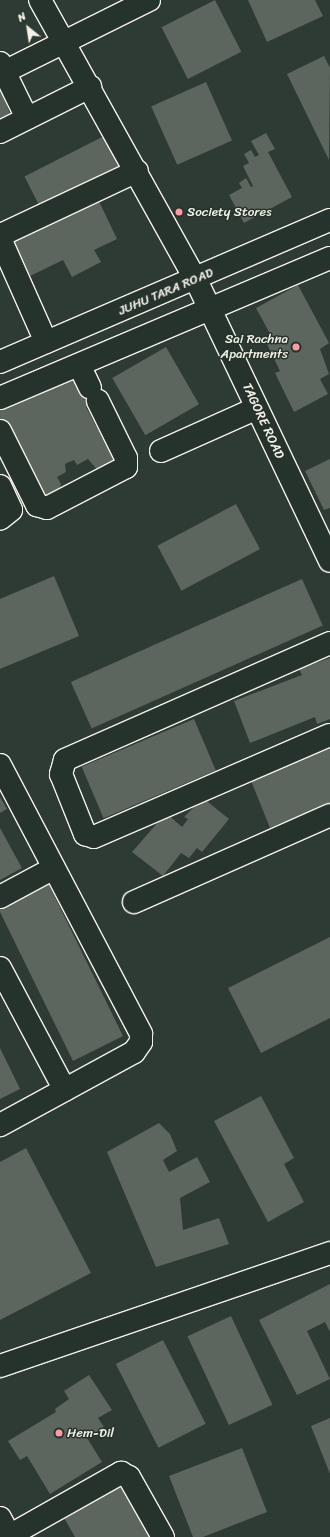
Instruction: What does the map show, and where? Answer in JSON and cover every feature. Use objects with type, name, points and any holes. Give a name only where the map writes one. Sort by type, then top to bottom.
[{"type":"street","name":"TAGORE ROAD","points":[[40,0],[66,40],[90,87],[196,280],[330,561]]},
{"type":"street","points":[[27,118],[2,68],[66,40],[149,0]]},
{"type":"street","points":[[0,132],[90,87]]},
{"type":"street","points":[[46,342],[2,243],[3,234],[137,171]]},
{"type":"street","name":"JUHU TARA ROAD","points":[[0,362],[196,280],[330,220]]},
{"type":"street","points":[[0,398],[211,310],[330,258]]},
{"type":"street","points":[[0,431],[37,506],[47,508],[126,467],[126,458],[78,365]]},
{"type":"street","points":[[161,451],[257,408]]},
{"type":"street","points":[[0,486],[11,510],[0,519]]},
{"type":"street","points":[[330,643],[65,760],[61,774],[85,834],[94,837],[330,735]]},
{"type":"street","points":[[0,765],[141,1034],[141,1042],[134,1052],[0,1125]]},
{"type":"street","points":[[134,902],[330,815]]},
{"type":"street","points":[[0,897],[54,868]]},
{"type":"street","points":[[0,968],[65,1090]]},
{"type":"street","points":[[0,1366],[330,1253]]},
{"type":"street","points":[[6,1530],[121,1473],[129,1477],[163,1537]]},
{"type":"building","points":[[215,0],[241,52],[188,79],[162,27]]},
{"type":"building","points":[[248,0],[315,0],[323,16],[267,42]]},
{"type":"building","points":[[324,56],[330,68],[329,160],[287,74]]},
{"type":"building","points":[[206,82],[232,140],[177,165],[151,106]]},
{"type":"building","points":[[0,88],[12,119],[0,125]]},
{"type":"building","points":[[110,133],[127,167],[42,210],[24,177]]},
{"type":"building","points":[[266,133],[275,149],[268,152],[292,197],[244,223],[229,195],[242,188],[239,183],[246,178],[251,187],[253,186],[243,166],[249,163],[244,154],[251,150],[255,157],[259,155],[251,141]]},
{"type":"building","points":[[95,193],[117,239],[94,250],[101,262],[72,277],[63,260],[30,276],[11,235]]},
{"type":"building","name":"Sai Rachna Apartments","points":[[298,285],[329,343],[320,349],[329,374],[320,379],[328,394],[294,412],[275,373],[280,371],[267,344],[274,341],[256,308]]},
{"type":"building","points":[[166,347],[199,404],[145,435],[112,378]]},
{"type":"building","points":[[72,371],[90,405],[86,407],[116,463],[99,472],[88,459],[77,465],[74,460],[65,464],[66,472],[57,477],[61,484],[59,490],[43,499],[0,421],[0,410]]},
{"type":"building","points":[[330,459],[330,508],[324,510],[305,471]]},
{"type":"building","points":[[236,504],[260,549],[181,591],[157,546]]},
{"type":"building","points":[[54,576],[79,636],[0,669],[0,599]]},
{"type":"building","points":[[302,579],[323,626],[92,728],[71,682]]},
{"type":"building","points":[[330,658],[330,719],[317,724],[315,717],[250,743],[234,701],[302,675],[299,669]]},
{"type":"building","points":[[194,719],[216,771],[104,818],[82,767]]},
{"type":"building","points":[[330,740],[330,804],[270,828],[248,773]]},
{"type":"building","points":[[0,797],[7,809],[0,813]]},
{"type":"building","points":[[203,798],[229,819],[202,852],[197,848],[189,858],[181,853],[163,876],[132,852],[166,813],[182,827],[188,819],[184,817]]},
{"type":"building","points":[[0,828],[22,868],[0,880]]},
{"type":"building","points":[[48,883],[123,1036],[73,1061],[0,912],[0,907]]},
{"type":"building","points":[[330,937],[330,1018],[261,1053],[228,988]]},
{"type":"building","points":[[0,1048],[20,1089],[0,1099]]},
{"type":"building","points":[[261,1096],[294,1158],[284,1164],[304,1202],[268,1222],[214,1121]]},
{"type":"building","points":[[159,1123],[170,1134],[177,1151],[163,1160],[169,1172],[197,1157],[210,1182],[180,1198],[183,1230],[219,1218],[229,1244],[156,1267],[107,1152]]},
{"type":"building","points":[[26,1148],[91,1273],[0,1320],[0,1162]]},
{"type":"building","points":[[330,1284],[330,1332],[325,1322],[307,1331],[330,1379],[297,1395],[259,1320]]},
{"type":"building","points":[[231,1316],[272,1405],[229,1425],[187,1336]]},
{"type":"building","points":[[163,1340],[206,1424],[158,1448],[116,1364]]},
{"type":"building","name":"Hem-Dil","points":[[89,1375],[112,1410],[98,1418],[104,1427],[87,1438],[102,1462],[50,1494],[27,1456],[20,1460],[8,1441],[56,1412],[55,1409],[69,1399],[64,1391]]},
{"type":"building","points":[[330,1418],[330,1474],[311,1426]]},
{"type":"building","points":[[242,1448],[267,1512],[203,1537],[193,1537],[169,1476]]},
{"type":"building","points":[[124,1481],[156,1537],[75,1537],[63,1516]]},
{"type":"place","name":"Society Stores","points":[[179,212]]},
{"type":"place","name":"Sai Rachna Apartments","points":[[296,347]]},
{"type":"place","name":"Hem-Dil","points":[[59,1433]]}]
